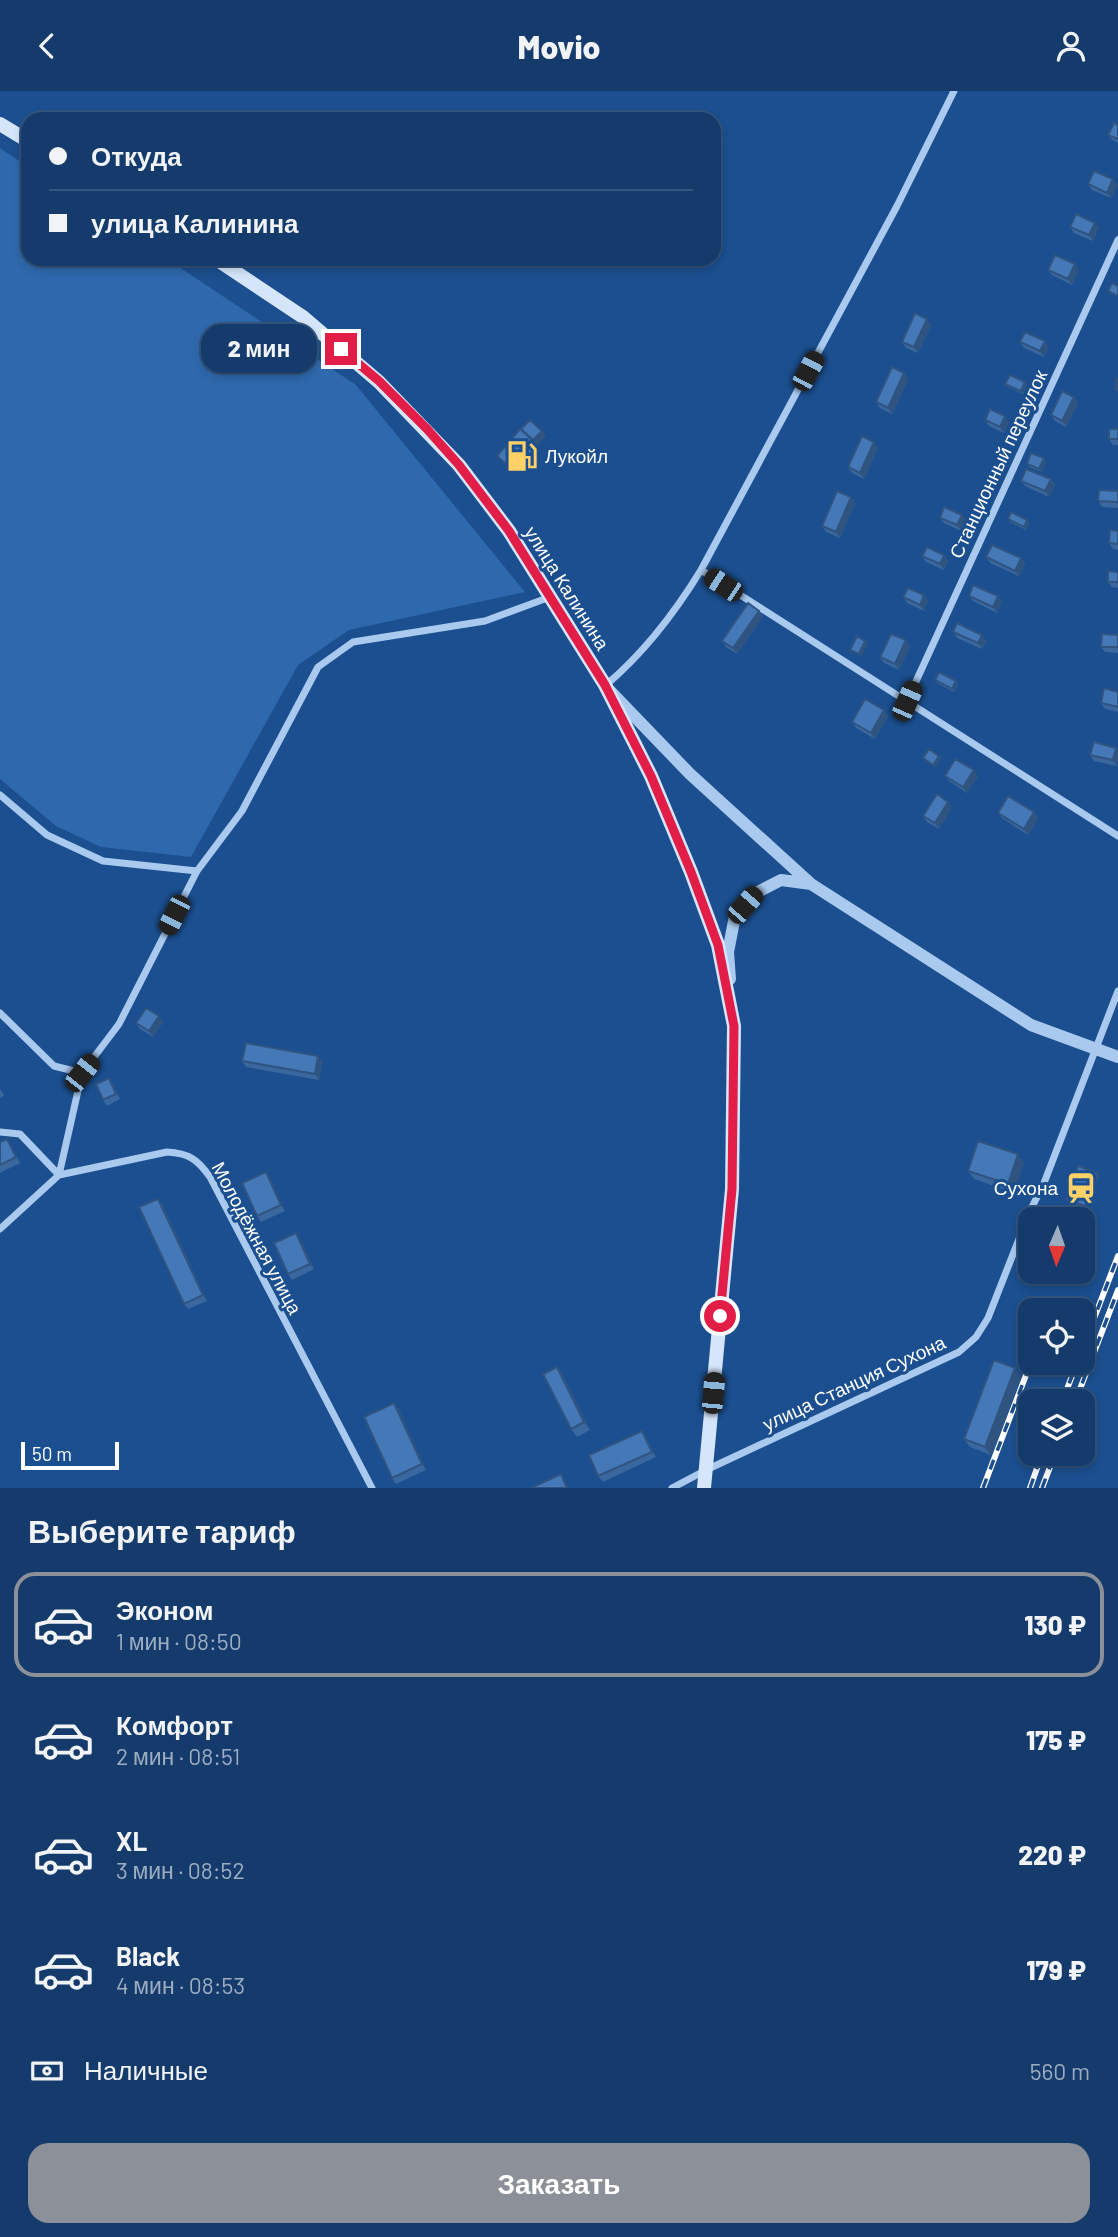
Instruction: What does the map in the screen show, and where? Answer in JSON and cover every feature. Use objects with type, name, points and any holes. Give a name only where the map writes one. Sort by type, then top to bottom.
[{"type":"main road","points":[[0,124],[21,137]]},
{"type":"main road","name":"улица Калинина","points":[[226,266],[303,317],[379,381],[459,465],[509,531],[605,685],[651,776],[691,872],[718,945],[734,1026],[732,1189],[704,1488]]},
{"type":"street","points":[[954,91],[897,206],[701,570],[679,605],[646,648],[605,685],[690,773],[811,884],[1031,1025],[1118,1057]]},
{"type":"street","name":"Станционный переулок","points":[[907,701],[1118,240]]},
{"type":"street","points":[[701,570],[1118,836]]},
{"type":"street","points":[[0,1230],[59,1175],[82,1073],[119,1024],[197,871],[242,811],[318,667],[353,642],[485,621],[550,597]]},
{"type":"street","points":[[0,795],[47,835],[103,862],[197,871]]},
{"type":"street","points":[[734,1026],[728,952],[735,916],[754,894],[780,880],[811,884]]},
{"type":"street","name":"улица Станция Сухона","points":[[672,1488],[705,1470],[959,1352],[976,1337],[988,1318],[1030,1211],[1044,1183],[1118,991]]},
{"type":"street","points":[[0,1013],[54,1066],[82,1073]]},
{"type":"street","points":[[0,1132],[20,1134],[59,1175]]},
{"type":"street","name":"Молодёжная улица","points":[[59,1175],[167,1152],[189,1155],[200,1164],[210,1177],[372,1488]]},
{"type":"shaded area","points":[[0,148],[21,162],[21,266],[178,266],[356,385],[525,592],[349,630],[298,665],[191,857],[101,847],[56,826],[0,779]]},
{"type":"building","points":[[1114,123],[1118,125],[1118,139],[1108,135]]},
{"type":"building","points":[[1094,171],[1113,179],[1107,193],[1088,184]]},
{"type":"building","points":[[1076,214],[1095,223],[1089,235],[1070,227]]},
{"type":"building","points":[[1055,255],[1075,264],[1068,279],[1048,270]]},
{"type":"building","points":[[1112,283],[1118,286],[1118,296],[1108,291]]},
{"type":"building","points":[[915,313],[927,319],[914,347],[902,342]]},
{"type":"building","points":[[1025,332],[1045,341],[1040,351],[1020,342]]},
{"type":"building","points":[[892,367],[904,373],[888,408],[876,402]]},
{"type":"building","points":[[1010,375],[1025,382],[1021,391],[1005,384]]},
{"type":"building","points":[[1062,391],[1074,397],[1062,421],[1051,415]]},
{"type":"building","points":[[990,409],[1005,416],[1000,427],[985,420]]},
{"type":"building","points":[[530,420],[542,431],[533,440],[521,429]]},
{"type":"building","points":[[520,429],[538,445],[515,472],[497,456]]},
{"type":"building","points":[[1109,429],[1118,429],[1118,439],[1109,439]]},
{"type":"building","points":[[862,436],[874,442],[860,473],[848,467]]},
{"type":"building","points":[[1031,453],[1044,458],[1039,469],[1027,464]]},
{"type":"building","points":[[1026,469],[1051,479],[1045,491],[1021,481]]},
{"type":"building","points":[[1099,490],[1118,491],[1118,502],[1098,501]]},
{"type":"building","points":[[837,491],[851,497],[836,532],[822,526]]},
{"type":"building","points":[[944,507],[962,515],[957,525],[940,518]]},
{"type":"building","points":[[1011,512],[1027,520],[1024,527],[1008,519]]},
{"type":"building","points":[[1110,530],[1118,531],[1118,544],[1109,543]]},
{"type":"building","points":[[992,545],[1021,558],[1015,571],[986,557]]},
{"type":"building","points":[[927,547],[944,555],[940,564],[922,556]]},
{"type":"building","points":[[1108,571],[1118,572],[1118,582],[1108,582]]},
{"type":"building","points":[[973,585],[998,596],[993,607],[969,596]]},
{"type":"building","points":[[908,588],[924,595],[920,605],[903,597]]},
{"type":"building","points":[[748,603],[759,611],[733,648],[722,641]]},
{"type":"building","points":[[957,623],[982,635],[978,643],[953,632]]},
{"type":"building","points":[[891,634],[906,640],[895,664],[880,657]]},
{"type":"building","points":[[1102,634],[1118,635],[1118,647],[1101,647]]},
{"type":"building","points":[[857,636],[865,641],[859,654],[850,650]]},
{"type":"building","points":[[939,672],[956,681],[952,689],[935,680]]},
{"type":"building","points":[[1104,688],[1118,692],[1118,707],[1101,703]]},
{"type":"building","points":[[865,699],[884,710],[871,733],[852,722]]},
{"type":"building","points":[[1094,742],[1116,748],[1113,760],[1090,755]]},
{"type":"building","points":[[929,749],[939,756],[933,765],[923,758]]},
{"type":"building","points":[[955,759],[974,770],[963,787],[945,776]]},
{"type":"building","points":[[937,794],[948,802],[935,823],[923,816]]},
{"type":"building","points":[[1008,796],[1034,812],[1024,829],[998,813]]},
{"type":"building","points":[[146,1008],[159,1016],[149,1031],[136,1023]]},
{"type":"building","points":[[246,1043],[318,1056],[315,1074],[242,1061]]},
{"type":"building","points":[[109,1078],[116,1094],[103,1100],[96,1084]]},
{"type":"building","points":[[7,1139],[16,1157],[0,1165],[0,1142]]},
{"type":"building","points":[[978,1141],[1018,1154],[1008,1184],[968,1171]]},
{"type":"building","points":[[1078,1166],[1097,1173],[1085,1206],[1066,1199]]},
{"type":"building","points":[[266,1172],[281,1205],[257,1216],[242,1183]]},
{"type":"building","points":[[158,1199],[203,1295],[184,1304],[139,1207]]},
{"type":"building","points":[[296,1233],[310,1264],[288,1274],[274,1243]]},
{"type":"building","points":[[994,1360],[1015,1368],[985,1447],[964,1439]]},
{"type":"building","points":[[557,1367],[584,1422],[571,1429],[543,1374]]},
{"type":"building","points":[[394,1403],[422,1464],[392,1478],[364,1417]]},
{"type":"building","points":[[642,1431],[652,1452],[598,1476],[589,1455]]},
{"type":"building","points":[[561,1474],[567,1488],[531,1488]]},
{"type":"railway","points":[[1095,1316],[1118,1256]]},
{"type":"railway","points":[[1080,1389],[1118,1290]]},
{"type":"railway","points":[[983,1488],[1026,1375]]},
{"type":"railway","points":[[1067,1389],[1072,1375]]},
{"type":"railway","points":[[1030,1488],[1038,1466]]},
{"type":"railway","points":[[1042,1488],[1050,1466]]},
{"type":"place","name":"Лукойл","points":[[522,456]]},
{"type":"place","name":"Сухона","points":[[1081,1188]]},
{"type":"route","points":[[341,349],[379,381],[427,429],[459,465],[509,531],[605,685],[651,776],[691,872],[718,945],[734,1026],[732,1189],[720,1316]]}]
